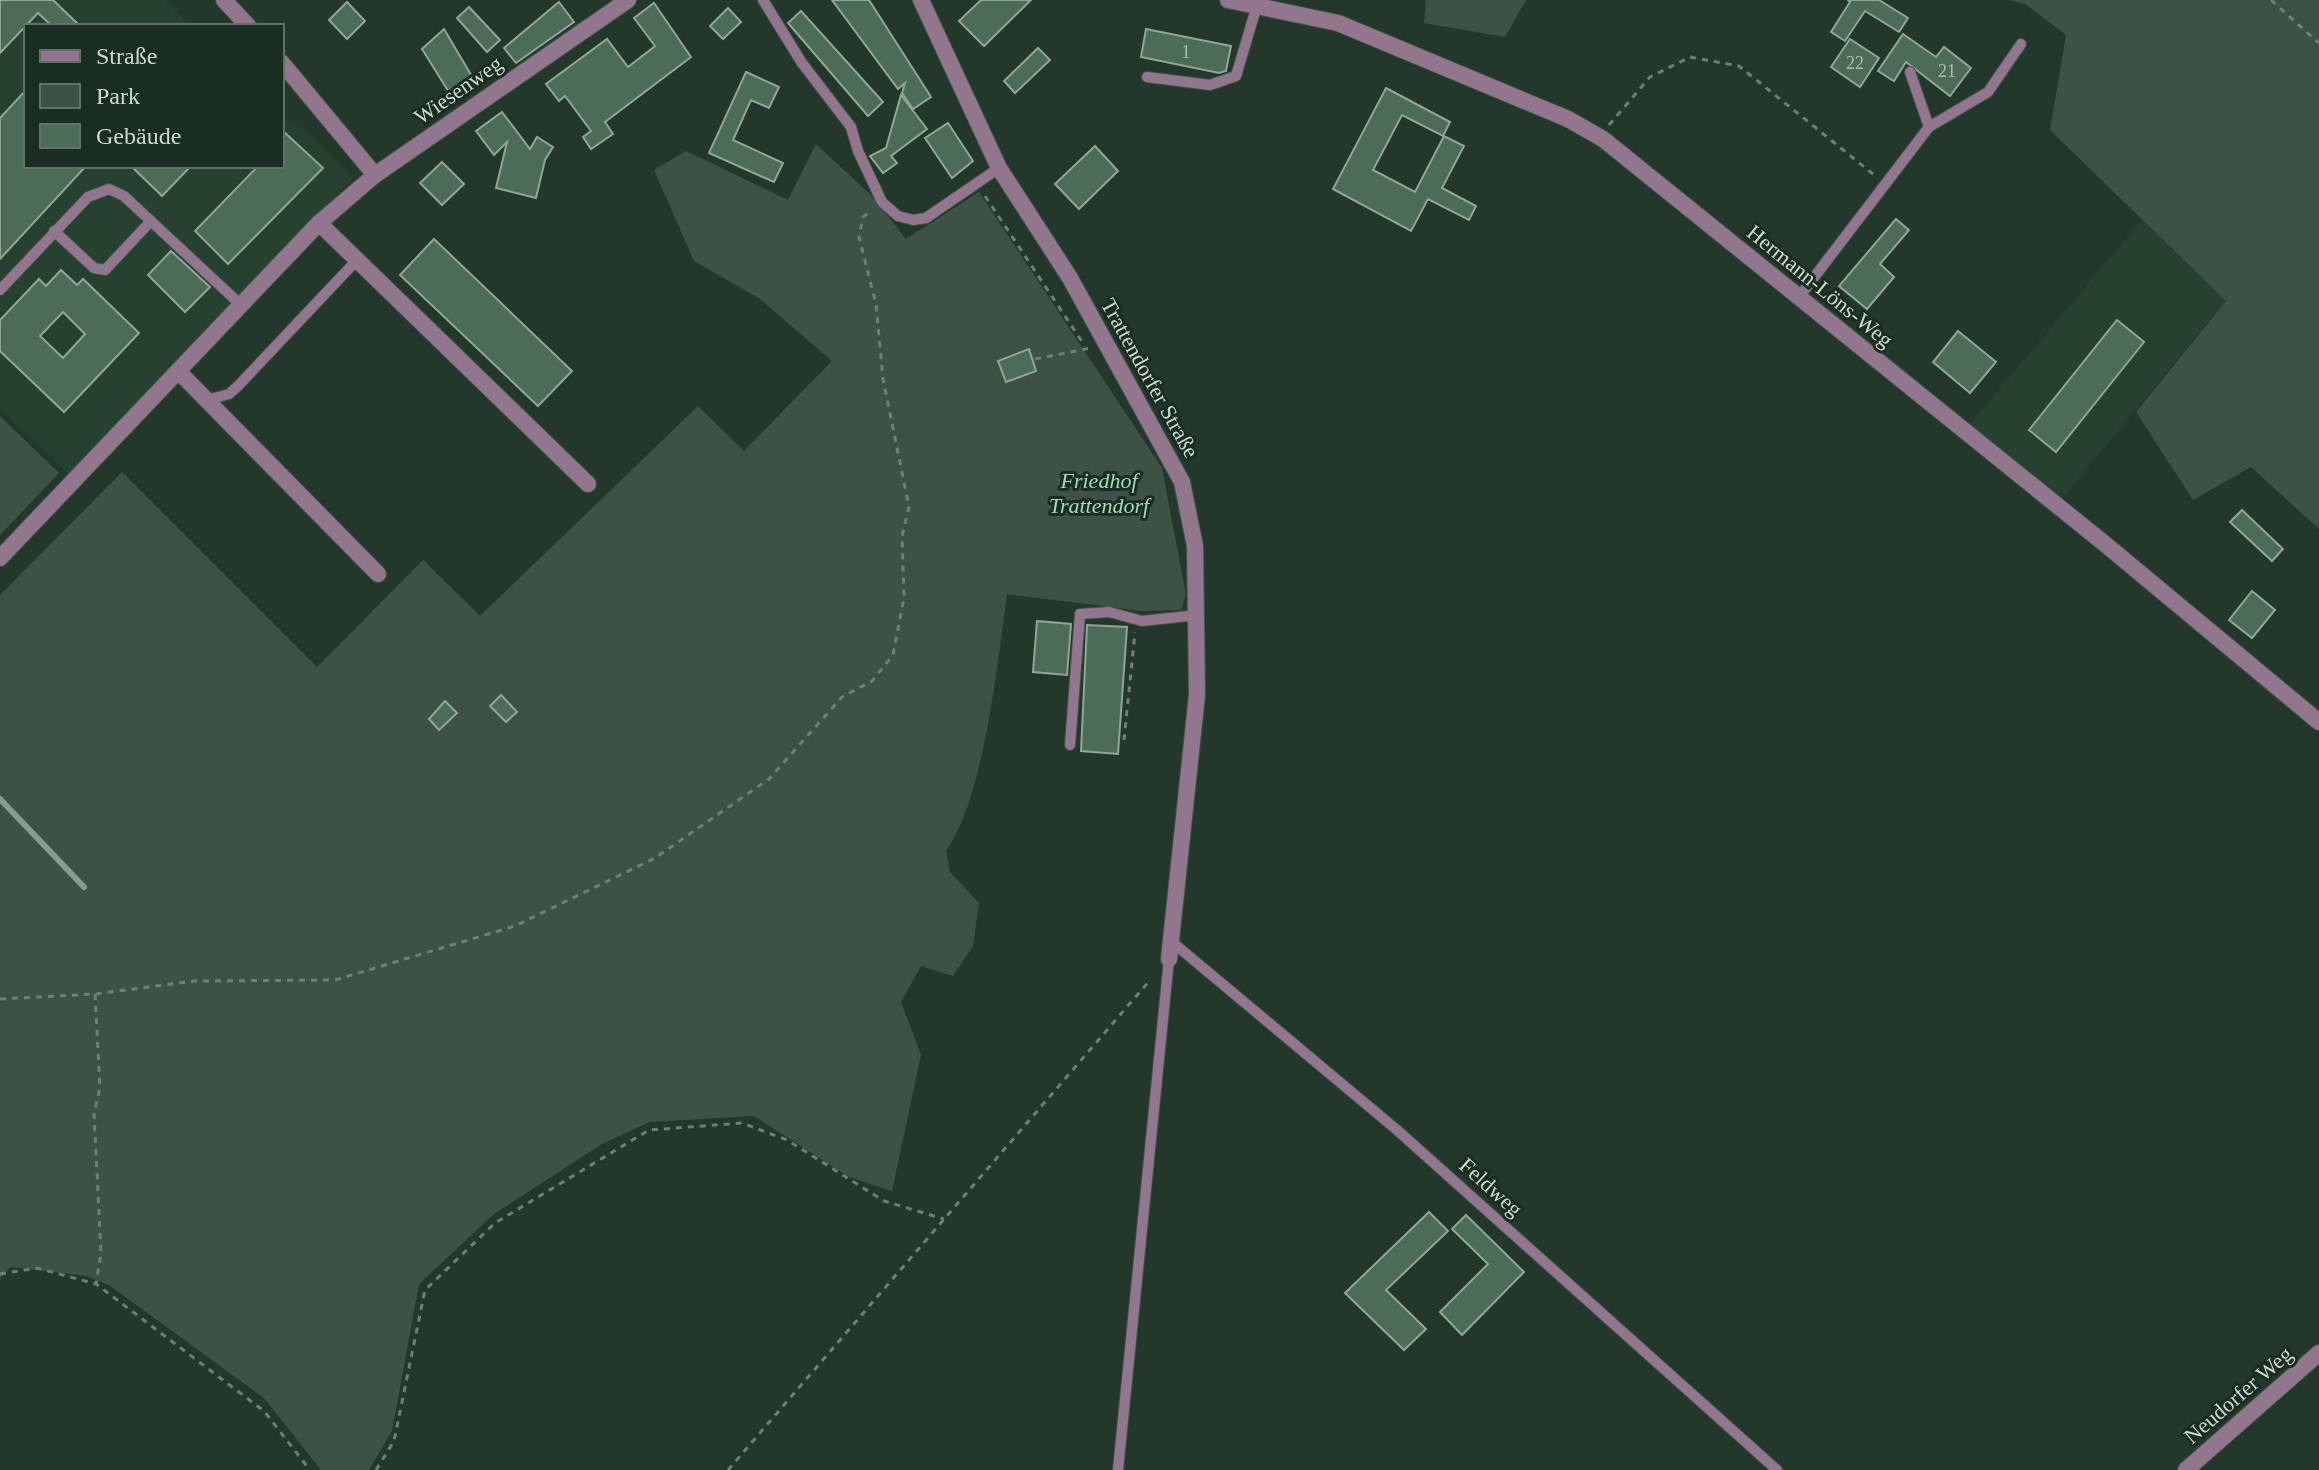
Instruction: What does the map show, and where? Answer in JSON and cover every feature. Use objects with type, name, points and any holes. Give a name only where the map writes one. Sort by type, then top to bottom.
[{"type":"street","points":[[224,0],[246,24]]},
{"type":"street","name":"Wiesenweg","points":[[0,558],[319,223],[375,175],[628,0]]},
{"type":"street","name":"Trattendorfer Straße","points":[[921,0],[999,168],[1070,278],[1182,482],[1195,546],[1197,695],[1169,959]]},
{"type":"street","name":"Hermann-Löns-Weg","points":[[1228,0],[1257,3],[1338,23],[1568,119],[1599,137],[2319,722]]},
{"type":"street","points":[[284,65],[375,175]]},
{"type":"street","points":[[319,223],[588,484]]},
{"type":"street","points":[[179,372],[378,574]]},
{"type":"street","name":"Neudorfer Weg","points":[[2186,1470],[2319,1353]]},
{"type":"lane","points":[[763,0],[802,63],[851,127],[858,151],[882,202],[898,216],[913,220],[926,218],[999,168]]},
{"type":"lane","points":[[1147,77],[1210,85],[1236,76],[1257,3]]},
{"type":"lane","points":[[1799,297],[1929,127],[1988,92],[2021,44]]},
{"type":"lane","points":[[1910,72],[1929,127]]},
{"type":"lane","points":[[0,290],[88,197],[102,189],[118,192],[241,305]]},
{"type":"lane","points":[[54,231],[94,268],[105,270],[151,221]]},
{"type":"lane","points":[[207,400],[229,394],[238,386],[357,260]]},
{"type":"lane","points":[[1070,745],[1080,614],[1109,612],[1142,621],[1198,615]]},
{"type":"lane","name":"Feldweg","points":[[1171,941],[1397,1130],[1777,1470]]},
{"type":"lane","points":[[1118,1470],[1169,959]]},
{"type":"path","points":[[2271,0],[2319,43]]},
{"type":"path","points":[[1599,137],[1650,77],[1690,57],[1739,66],[1886,183]]},
{"type":"path","points":[[977,184],[1087,349]]},
{"type":"path","points":[[0,999],[12,1002],[195,981],[335,980],[515,926],[655,858],[769,779],[842,697],[872,681],[893,655],[904,598],[902,536],[909,507],[883,379],[876,304],[859,237],[863,217],[882,202]]},
{"type":"path","points":[[1035,359],[1107,345]]},
{"type":"path","points":[[1124,740],[1132,636],[1142,621]]},
{"type":"path","points":[[728,1470],[1169,959]]},
{"type":"path","points":[[95,994],[100,1088],[94,1113],[95,1172],[101,1253],[96,1284]]},
{"type":"path","points":[[376,1470],[394,1441],[425,1290],[495,1223],[649,1130],[742,1123],[787,1140],[884,1201],[944,1219]]},
{"type":"path","points":[[0,1274],[37,1268],[96,1284],[264,1411],[310,1470]]},
{"type":"shaded area","points":[[0,0],[165,0],[188,24],[24,24],[24,168],[284,168],[284,119],[305,130],[353,178],[68,474],[0,408]]},
{"type":"shaded area","points":[[2142,220],[2226,301],[2061,500],[1969,425]]},
{"type":"green space","points":[[1426,0],[1526,0],[1505,37],[1424,23]]},
{"type":"green space","points":[[2009,0],[2319,0],[2319,529],[2251,467],[2193,500],[2136,412],[2226,301],[2050,130],[2066,35],[2025,4]]},
{"type":"green space","name":"Friedhof Trattendorf","points":[[816,144],[871,195],[906,239],[979,192],[1162,468],[1186,594],[1181,610],[1142,611],[1007,594],[980,764],[971,797],[946,851],[950,872],[979,903],[973,946],[953,976],[921,966],[901,1002],[921,1055],[892,1191],[849,1177],[754,1116],[650,1122],[602,1144],[494,1214],[419,1284],[392,1431],[369,1470],[321,1470],[264,1398],[109,1285],[86,1276],[10,1267],[0,1279],[0,595],[122,472],[317,667],[423,560],[480,616],[698,406],[744,451],[832,361],[760,299],[694,261],[654,170],[686,151],[788,200]]},
{"type":"green space","points":[[0,416],[59,473],[0,535]]},
{"type":"building","points":[[0,0],[53,0],[78,24],[50,24],[38,13],[24,24],[0,53]]},
{"type":"building","points":[[832,0],[869,0],[931,97],[913,109],[902,93],[905,83],[898,89]]},
{"type":"building","points":[[981,0],[1031,0],[984,46],[959,21]]},
{"type":"building","points":[[1848,0],[1879,0],[1908,18],[1899,32],[1865,11],[1845,41],[1831,32],[1850,2]]},
{"type":"building","points":[[347,2],[365,21],[347,39],[329,20]]},
{"type":"building","points":[[559,2],[574,22],[516,63],[504,48]]},
{"type":"building","points":[[654,3],[691,57],[605,122],[613,134],[591,149],[583,137],[591,131],[565,96],[559,101],[546,84],[607,39],[628,67],[655,46],[634,18]]},
{"type":"building","points":[[469,7],[500,40],[487,52],[457,18]]},
{"type":"building","points":[[728,8],[741,22],[723,39],[710,26]]},
{"type":"building","points":[[801,11],[883,102],[868,116],[788,23]]},
{"type":"building","points":[[444,29],[474,80],[450,94],[422,49]]},
{"type":"building","points":[[1146,29],[1231,46],[1226,71],[1219,73],[1141,57]]},
{"type":"building","points":[[1903,34],[1936,57],[1944,47],[1971,68],[1950,96],[1906,62],[1894,81],[1878,71]]},
{"type":"building","points":[[1850,39],[1879,58],[1860,87],[1831,67]]},
{"type":"building","points":[[1038,48],[1050,60],[1015,93],[1004,81]]},
{"type":"building","points":[[746,72],[779,87],[769,108],[751,100],[733,140],[783,163],[774,182],[709,153]]},
{"type":"building","points":[[1386,88],[1450,122],[1443,136],[1402,115],[1373,170],[1415,192],[1444,136],[1464,146],[1442,188],[1476,206],[1469,220],[1428,199],[1411,231],[1333,189]]},
{"type":"building","points":[[24,92],[24,168],[84,168],[0,259],[0,118]]},
{"type":"building","points":[[901,95],[927,129],[891,156],[897,163],[883,173],[870,156],[886,148]]},
{"type":"building","points":[[502,112],[530,149],[537,137],[553,147],[545,160],[536,198],[496,188],[507,142],[494,155],[476,131]]},
{"type":"building","points":[[948,123],[973,161],[952,178],[925,138]]},
{"type":"building","points":[[284,132],[323,168],[228,264],[195,231],[256,168],[284,168]]},
{"type":"building","points":[[1095,146],[1118,171],[1079,209],[1055,184]]},
{"type":"building","points":[[442,162],[464,184],[442,205],[420,183]]},
{"type":"building","points":[[133,168],[189,168],[162,196]]},
{"type":"building","points":[[1896,219],[1909,230],[1880,264],[1894,277],[1867,309],[1839,286]]},
{"type":"building","points":[[434,239],[572,371],[538,406],[400,275]]},
{"type":"building","points":[[171,251],[210,287],[185,312],[148,275]]},
{"type":"building","points":[[61,270],[77,285],[83,279],[139,333],[64,412],[0,351],[0,320],[39,279],[46,286]],"holes":[[[63,312],[85,334],[63,358],[40,336]]]},
{"type":"building","points":[[2117,320],[2144,342],[2056,452],[2029,430]]},
{"type":"building","points":[[1958,331],[1996,362],[1970,393],[1933,362]]},
{"type":"building","points":[[1029,349],[1036,371],[1006,382],[998,361]]},
{"type":"building","points":[[2242,510],[2283,549],[2272,561],[2230,522]]},
{"type":"building","points":[[2252,591],[2275,610],[2252,638],[2229,620]]},
{"type":"building","points":[[1037,621],[1071,624],[1067,675],[1033,672]]},
{"type":"building","points":[[1087,625],[1127,627],[1118,754],[1081,751]]},
{"type":"building","points":[[501,695],[517,712],[506,722],[490,706]]},
{"type":"building","points":[[445,701],[457,713],[439,730],[429,719]]},
{"type":"building","points":[[1429,1212],[1448,1231],[1386,1290],[1426,1329],[1404,1350],[1345,1293]]},
{"type":"building","points":[[1466,1215],[1524,1272],[1462,1335],[1440,1312],[1488,1264],[1452,1229]]},
{"type":"waterway","points":[[0,799],[84,887]]}]
